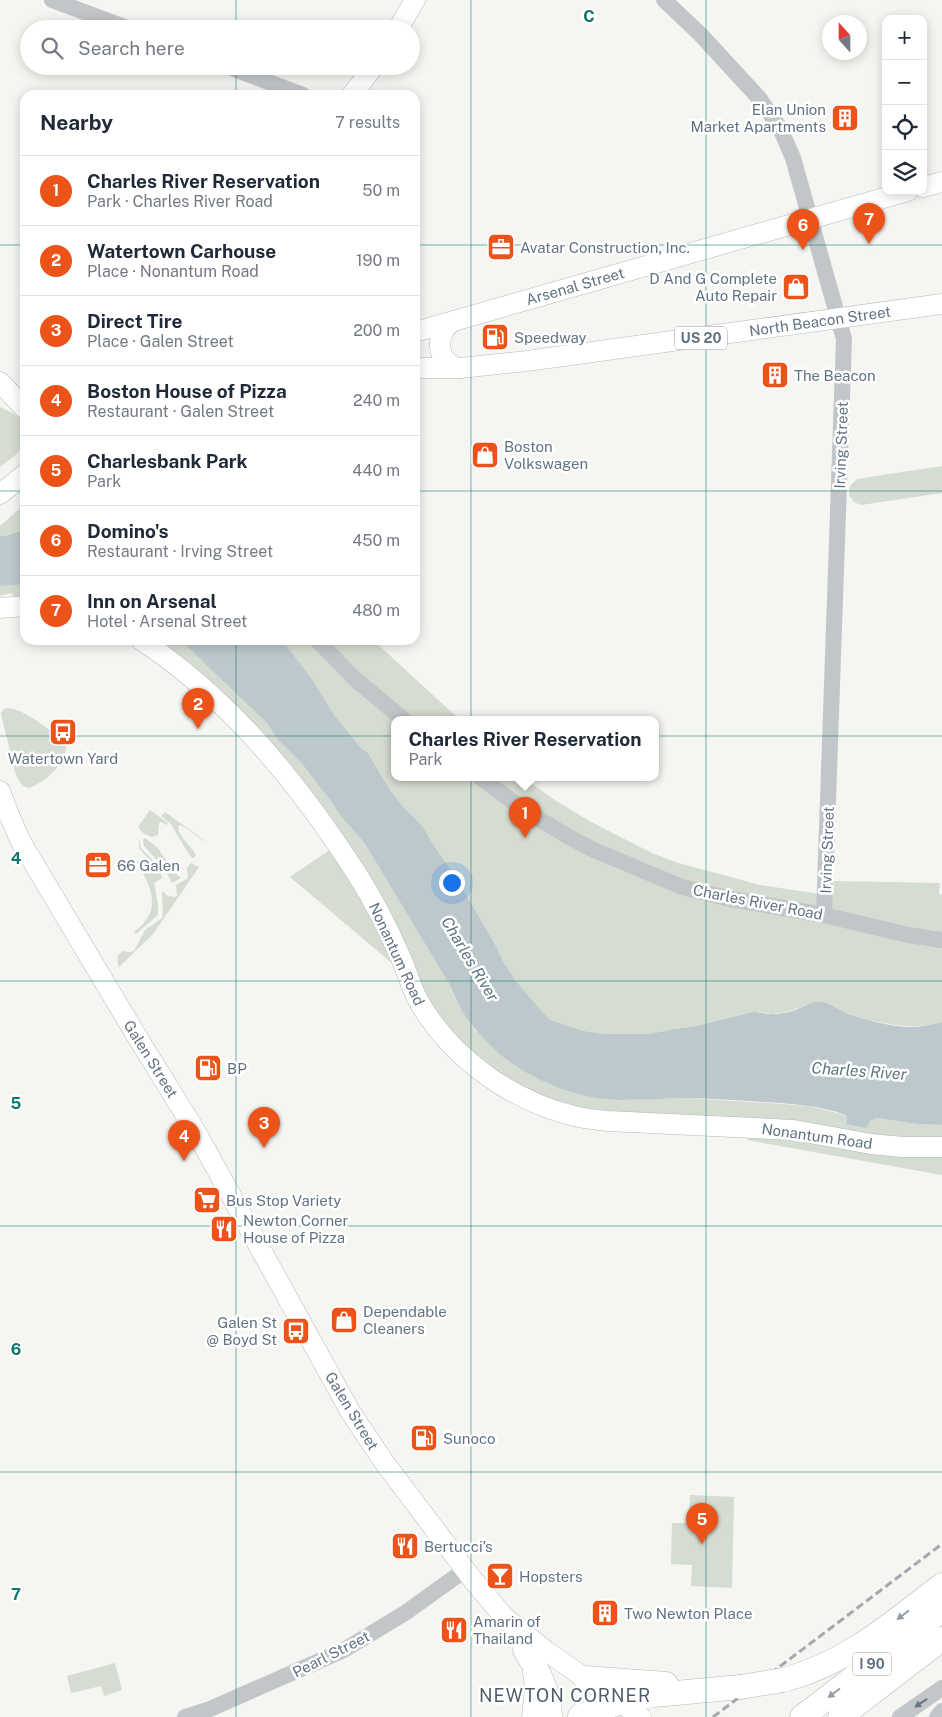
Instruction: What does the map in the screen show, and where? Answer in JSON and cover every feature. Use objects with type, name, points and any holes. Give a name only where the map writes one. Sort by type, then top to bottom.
[{"type":"highway","points":[[579,1717],[620,1702],[654,1695],[741,1687],[783,1680],[812,1671],[848,1654],[942,1585]]},
{"type":"highway","name":"I 90","points":[[802,1717],[942,1610]]},
{"type":"highway","name":"I 90","points":[[840,1717],[942,1639]]},
{"type":"highway","points":[[525,1650],[545,1686],[550,1717]]},
{"type":"highway","points":[[585,1678],[676,1684],[715,1690]]},
{"type":"main road","points":[[403,20],[415,0]]},
{"type":"main road","points":[[356,90],[367,75]]},
{"type":"main road","points":[[927,186],[942,182]]},
{"type":"main road","name":"Arsenal Street","points":[[420,331],[894,195]]},
{"type":"main road","name":"North Beacon Street","points":[[420,368],[460,368],[538,360],[942,304]]},
{"type":"main road","points":[[453,321],[442,333],[440,348],[447,362],[460,368]]},
{"type":"main road","name":"North Beacon Street","points":[[420,377],[460,368]]},
{"type":"main road","points":[[0,380],[20,388]]},
{"type":"main road","points":[[0,380],[20,403]]},
{"type":"main road","points":[[0,494],[20,477]]},
{"type":"main road","points":[[0,608],[20,606]]},
{"type":"main road","name":"Nonantum Road","points":[[148,645],[173,663],[213,697],[240,723],[281,771],[319,818],[362,883],[401,959],[417,999],[428,1017],[461,1054],[477,1068],[511,1091],[551,1109],[579,1117],[608,1122],[794,1130],[879,1145],[942,1147]]},
{"type":"main road","name":"Galen Street","points":[[0,792],[12,824],[30,856],[196,1132],[352,1413],[379,1456],[465,1570],[504,1617]]},
{"type":"main road","points":[[504,1617],[531,1663],[535,1680],[532,1717]]},
{"type":"main road","points":[[504,1617],[539,1646],[640,1717]]},
{"type":"main road","points":[[579,1717],[613,1710],[640,1717]]},
{"type":"street","points":[[52,0],[106,20]]},
{"type":"street","name":"Irving Street","points":[[664,0],[700,34],[771,113],[791,150],[840,318],[844,341],[824,915]]},
{"type":"street","points":[[250,75],[290,90]]},
{"type":"street","points":[[323,645],[355,679],[399,716]]},
{"type":"street","name":"Charles River Road","points":[[485,781],[524,810],[569,837],[594,850],[682,886],[731,899],[824,915],[908,935],[942,940]]},
{"type":"street","name":"Pearl Street","points":[[185,1717],[224,1703],[344,1650],[405,1613],[465,1570]]},
{"type":"street","points":[[900,1717],[942,1688]]},
{"type":"street","points":[[937,1717],[942,1712]]},
{"type":"shaded area","points":[[0,407],[20,419],[20,450],[0,467]]},
{"type":"shaded area","points":[[942,466],[942,493],[861,505],[854,502],[849,495],[850,486],[857,479]]},
{"type":"shaded area","points":[[20,508],[20,531],[0,536],[0,526]]},
{"type":"shaded area","points":[[20,584],[20,608],[17,608],[12,593],[0,596],[0,586]]},
{"type":"shaded area","points":[[141,645],[185,645],[267,723],[278,740],[303,765],[340,815],[365,844],[475,1030],[515,1066],[548,1084],[616,1100],[684,1098],[769,1103],[808,1106],[846,1115],[846,1123],[870,1121],[877,1118],[917,1124],[942,1125],[942,1175],[747,1140],[754,1128],[579,1117],[461,1055],[419,986],[290,877],[334,847],[260,751]]},
{"type":"shaded area","points":[[286,645],[378,645],[456,716],[391,716],[391,781],[528,781],[553,799],[591,822],[652,853],[675,862],[760,885],[833,896],[834,881],[940,883],[939,894],[942,894],[942,1022],[918,1026],[901,1026],[855,1016],[834,1008],[827,1003],[805,1006],[782,1013],[753,1012],[696,1026],[649,1034],[604,1034],[584,1031],[550,1020],[516,981],[504,963],[457,879],[425,830],[390,790],[368,753],[361,748],[334,715]]},
{"type":"shaded area","points":[[6,708],[29,716],[67,743],[63,760],[55,770],[40,783],[29,788],[23,786],[15,772],[1,714]]},
{"type":"shaded area","points":[[150,810],[168,823],[167,825],[161,822],[158,835],[151,837],[143,833],[138,827]]},
{"type":"shaded area","points":[[165,812],[207,842],[184,827],[178,826],[180,834],[196,855],[194,858],[188,853],[171,824],[161,816]]},
{"type":"shaded area","points":[[145,838],[158,848],[174,872],[181,878],[172,883],[164,868],[144,846],[143,840]]},
{"type":"shaded area","points":[[139,839],[141,848],[160,868],[162,878],[154,883],[158,915],[136,934],[134,932],[149,915],[152,907],[152,898],[150,889],[136,861],[156,868],[139,848]]},
{"type":"shaded area","points":[[191,863],[199,867],[153,934],[119,967],[118,955],[123,951],[134,951],[145,930],[162,918],[162,893],[177,896],[176,885],[188,878],[187,868]]},
{"type":"shaded area","points":[[690,1495],[734,1497],[732,1588],[691,1586],[692,1565],[671,1564],[672,1523],[689,1523]]},
{"type":"shaded area","points":[[115,1663],[122,1690],[104,1696],[101,1686],[71,1693],[67,1676]]},
{"type":"water","points":[[20,531],[20,584],[0,586],[0,536]]},
{"type":"water","name":"Charles River","points":[[185,645],[287,646],[313,681],[334,715],[361,748],[368,753],[390,790],[425,830],[457,879],[504,963],[516,981],[550,1020],[584,1031],[604,1034],[649,1034],[696,1026],[753,1012],[784,1013],[813,1003],[823,1002],[855,1016],[896,1026],[916,1027],[942,1022],[942,1125],[917,1124],[877,1118],[870,1121],[866,1128],[846,1124],[846,1115],[835,1111],[786,1103],[690,1098],[617,1100],[600,1098],[567,1091],[535,1077],[506,1059],[493,1048],[468,1020],[458,1004],[451,987],[365,844],[340,815],[303,765],[278,740],[267,723]]},
{"type":"railway","points":[[713,1717],[942,1544]]},
{"type":"place","name":"Elan Union Market Apartments","points":[[845,118]]},
{"type":"place","name":"Inn on Arsenal","points":[[869,244]]},
{"type":"place","name":"Avatar Construction, Inc.","points":[[501,247]]},
{"type":"place","name":"Domino's","points":[[803,250]]},
{"type":"place","name":"D And G Complete Auto Repair","points":[[796,287]]},
{"type":"place","name":"Speedway","points":[[495,337]]},
{"type":"place","name":"The Beacon","points":[[775,375]]},
{"type":"place","name":"Boston Volkswagen","points":[[485,455]]},
{"type":"place","name":"Watertown Carhouse","points":[[198,729]]},
{"type":"place","name":"Watertown Yard","points":[[63,732]]},
{"type":"place","name":"Charles River Reservation","points":[[525,838]]},
{"type":"place","name":"66 Galen","points":[[98,865]]},
{"type":"place","name":"BP","points":[[208,1068]]},
{"type":"place","name":"Direct Tire","points":[[264,1148]]},
{"type":"place","name":"Boston House of Pizza","points":[[184,1161]]},
{"type":"place","name":"Bus Stop Variety","points":[[207,1200]]},
{"type":"place","name":"Newton Corner House of Pizza","points":[[224,1229]]},
{"type":"place","name":"Dependable Cleaners","points":[[344,1320]]},
{"type":"place","name":"Galen St @ Boyd St","points":[[296,1331]]},
{"type":"place","name":"Sunoco","points":[[424,1438]]},
{"type":"place","name":"Charlesbank Park","points":[[702,1544]]},
{"type":"place","name":"Bertucci's","points":[[405,1546]]},
{"type":"place","name":"Hopsters","points":[[500,1576]]},
{"type":"place","name":"Two Newton Place","points":[[605,1613]]},
{"type":"place","name":"Amarin of Thailand","points":[[454,1630]]},
{"type":"district","name":"NEWTON CORNER","points":[[565,1695]]}]
